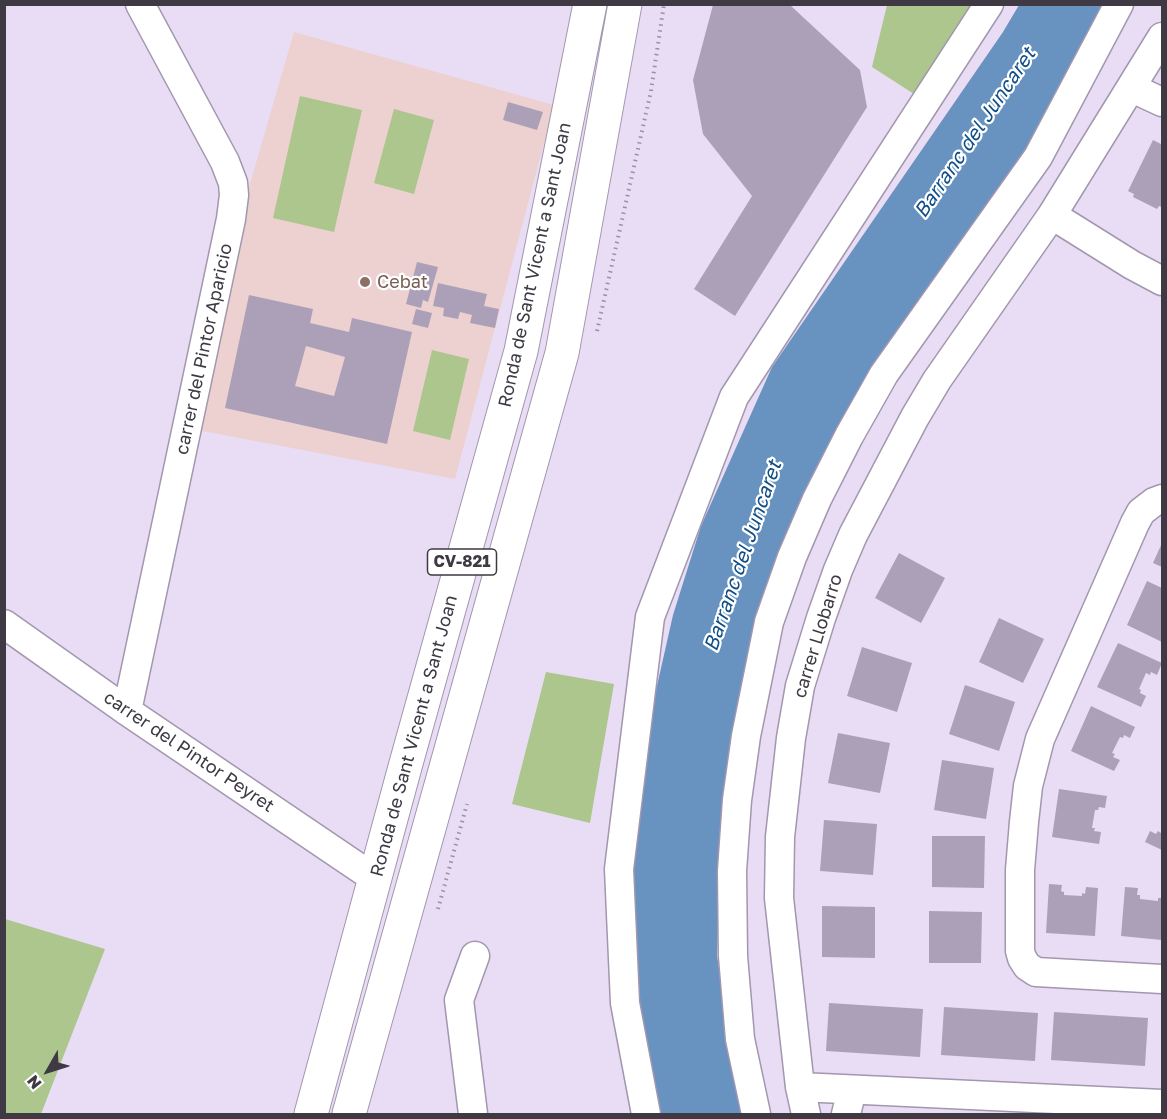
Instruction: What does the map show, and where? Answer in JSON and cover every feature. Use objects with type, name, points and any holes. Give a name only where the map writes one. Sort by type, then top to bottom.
[{"type":"main road","name":"Ronda de Sant Vicent a Sant Joan","points":[[311,1114],[374,878],[521,351],[590,4]]},
{"type":"main road","name":"Ronda de Sant Vicent a Sant Joan","points":[[349,1114],[562,353],[625,4]]},
{"type":"street","name":"carrer del Pintor Aparicio","points":[[127,711],[231,219],[234,195],[230,172],[140,4]]},
{"type":"street","points":[[646,1114],[625,1003],[619,869],[650,617],[734,397],[989,4]]},
{"type":"street","points":[[756,1114],[740,1039],[733,956],[732,871],[737,800],[746,736],[769,622],[792,557],[817,499],[884,374],[1038,157],[1119,4]]},
{"type":"street","name":"carrer Llobarro","points":[[803,1101],[779,898],[780,837],[800,686],[838,570],[878,486],[938,380],[1052,215],[1162,37]]},
{"type":"street","points":[[1132,88],[1162,102]]},
{"type":"street","points":[[1052,215],[1162,281]]},
{"type":"street","points":[[1162,499],[1154,502],[1142,512],[1135,523],[1040,739],[1028,786],[1023,822],[1020,870],[1020,951],[1027,966],[1036,972],[1162,979]]},
{"type":"street","name":"carrer del Pintor Peyret","points":[[4,624],[127,711],[374,878]]},
{"type":"street","points":[[473,1114],[459,1000],[474,956]]},
{"type":"street","points":[[803,1101],[1162,1104]]},
{"type":"shaded area","name":"Cebat","points":[[294,32],[554,105],[455,479],[192,429],[247,194]]},
{"type":"green space","points":[[887,5],[974,5],[914,94],[872,67]]},
{"type":"green space","points":[[300,96],[362,110],[334,232],[273,218]]},
{"type":"green space","points":[[394,109],[434,120],[414,194],[374,183]]},
{"type":"green space","points":[[432,350],[469,359],[450,440],[413,431]]},
{"type":"green space","points":[[546,672],[614,684],[590,823],[512,804]]},
{"type":"green space","points":[[5,919],[105,949],[41,1114],[5,1114]]},
{"type":"water","name":"Barranc del Juncaret","points":[[1019,5],[1113,5],[1004,185],[896,331],[840,425],[754,634],[738,702],[721,826],[717,955],[741,1114],[656,1114],[636,1011],[633,914],[634,820],[652,708],[673,615],[701,526],[772,367],[1003,32]]},
{"type":"building","points":[[713,5],[790,5],[860,70],[867,107],[735,316],[694,289],[752,196],[703,134],[693,80]]},
{"type":"building","points":[[508,102],[543,112],[537,130],[503,120]]},
{"type":"building","points":[[1153,140],[1161,144],[1162,140],[1162,207],[1159,206],[1157,209],[1133,197],[1134,194],[1128,191]]},
{"type":"building","points":[[417,262],[438,267],[428,302],[423,300],[421,308],[406,304]]},
{"type":"building","points":[[438,283],[487,294],[484,306],[499,309],[495,328],[470,323],[472,315],[460,312],[458,319],[443,316],[444,308],[433,306]]},
{"type":"building","points":[[249,295],[313,309],[310,323],[349,332],[352,318],[412,332],[387,444],[225,408]],"holes":[[[306,346],[345,357],[334,396],[295,386]]]},
{"type":"building","points":[[416,309],[432,313],[428,328],[412,324]]},
{"type":"building","points":[[1162,543],[1162,567],[1153,563]]},
{"type":"building","points":[[899,553],[945,578],[921,623],[875,598]]},
{"type":"building","points":[[1147,581],[1162,588],[1162,642],[1127,625]]},
{"type":"building","points":[[999,618],[1044,639],[1023,683],[979,662]]},
{"type":"building","points":[[1118,643],[1162,663],[1157,675],[1151,672],[1150,675],[1146,673],[1139,689],[1140,693],[1146,696],[1141,707],[1097,687]]},
{"type":"building","points":[[862,647],[912,663],[897,712],[847,696]]},
{"type":"building","points":[[965,685],[1015,702],[999,751],[949,734]]},
{"type":"building","points":[[1091,706],[1135,727],[1130,738],[1124,735],[1123,738],[1120,737],[1112,753],[1115,754],[1113,757],[1120,760],[1114,771],[1071,751]]},
{"type":"building","points":[[838,733],[890,743],[880,793],[828,783]]},
{"type":"building","points":[[942,760],[994,768],[986,819],[934,810]]},
{"type":"building","points":[[1059,789],[1107,796],[1105,808],[1099,807],[1095,810],[1092,828],[1095,828],[1094,831],[1101,832],[1099,844],[1052,837]]},
{"type":"building","points":[[824,820],[877,824],[873,875],[820,871]]},
{"type":"building","points":[[1162,829],[1162,850],[1145,842],[1150,831],[1156,834],[1158,831],[1161,833]]},
{"type":"building","points":[[932,836],[985,836],[984,888],[932,887]]},
{"type":"building","points":[[1049,884],[1062,885],[1061,891],[1064,895],[1082,896],[1082,893],[1085,894],[1086,887],[1098,888],[1095,936],[1046,933]]},
{"type":"building","points":[[1125,887],[1138,888],[1137,895],[1140,895],[1140,899],[1158,901],[1158,898],[1162,898],[1162,940],[1121,936]]},
{"type":"building","points":[[822,906],[875,907],[875,958],[822,957]]},
{"type":"building","points":[[929,911],[982,912],[981,963],[929,963]]},
{"type":"building","points":[[829,1003],[923,1009],[920,1057],[826,1051]]},
{"type":"building","points":[[944,1007],[1038,1013],[1035,1061],[941,1055]]},
{"type":"building","points":[[1054,1012],[1148,1018],[1145,1066],[1051,1060]]},
{"type":"place","name":"Cebat","points":[[365,282]]}]
